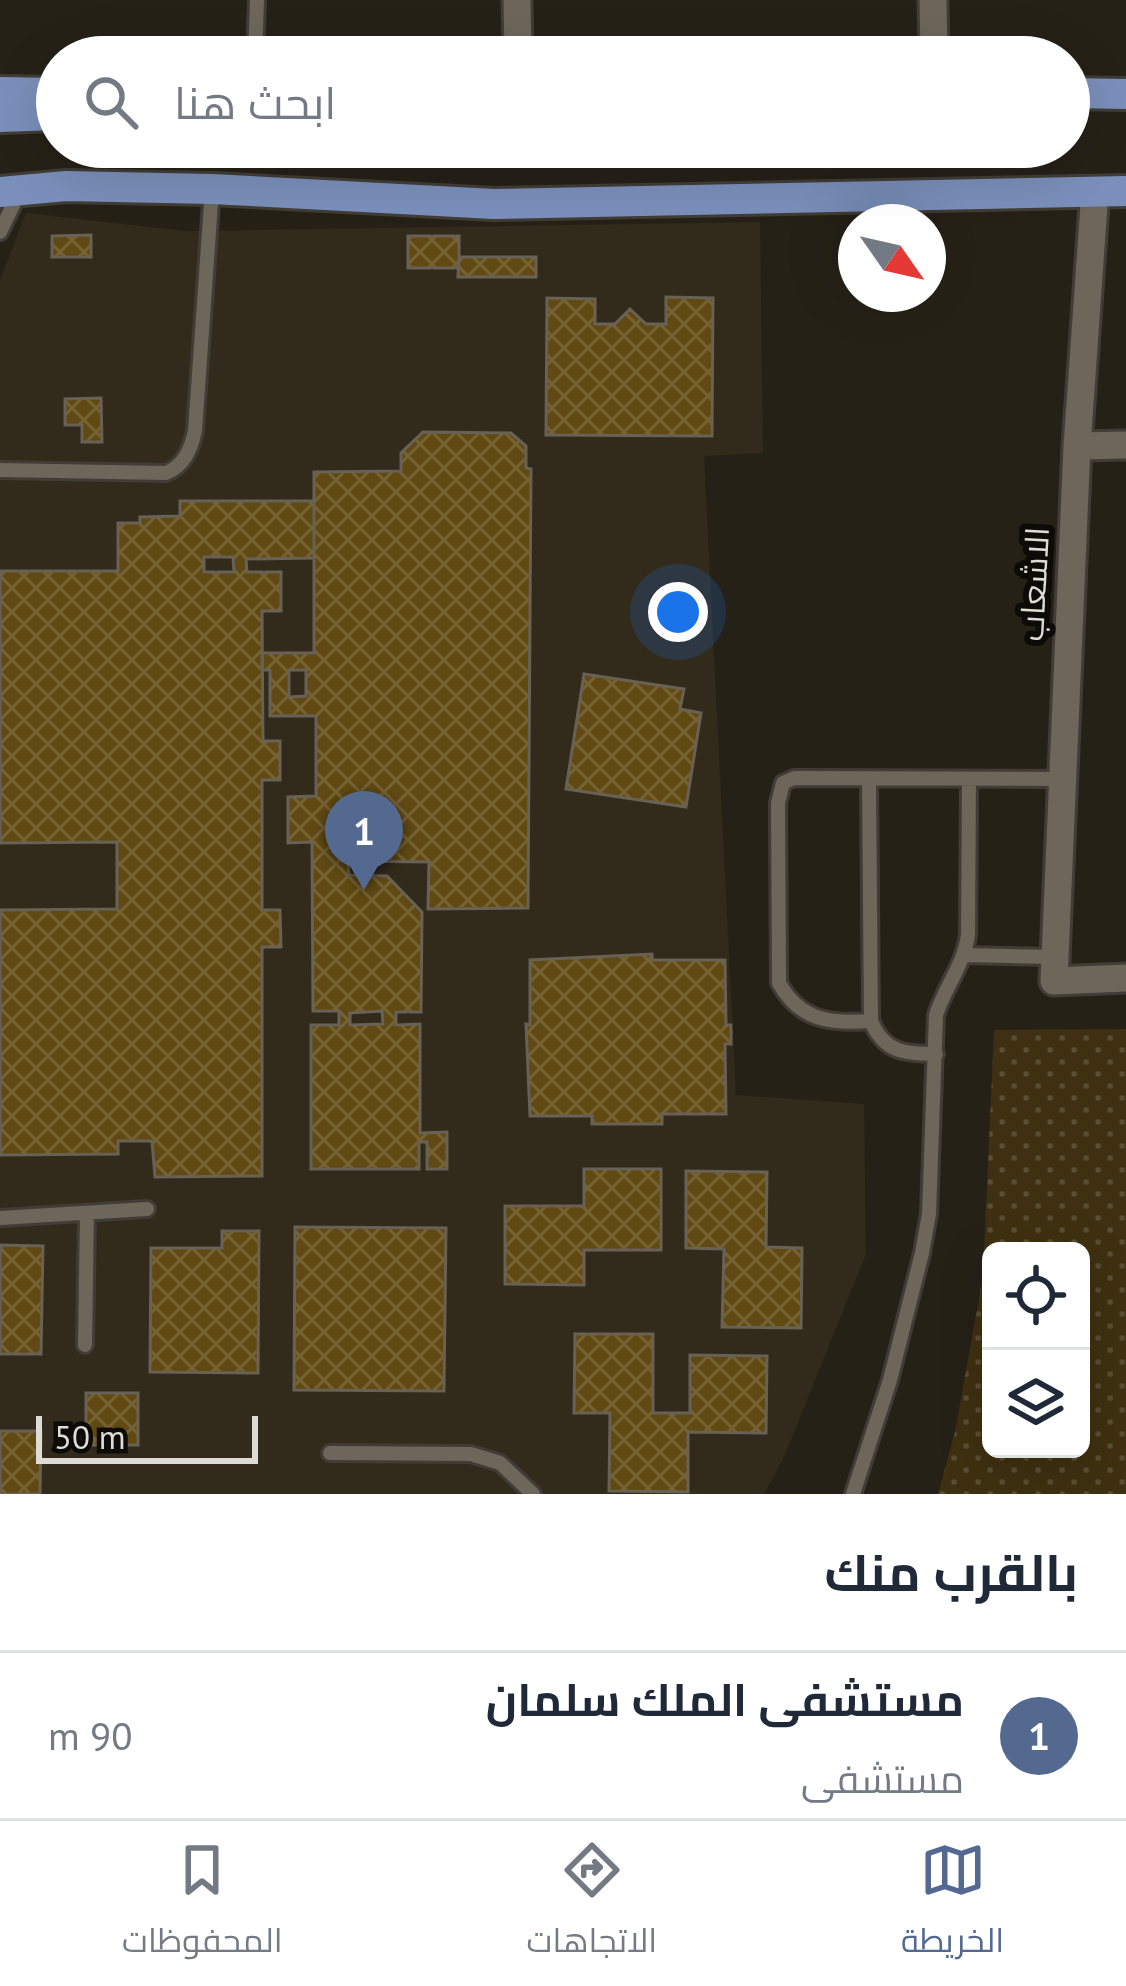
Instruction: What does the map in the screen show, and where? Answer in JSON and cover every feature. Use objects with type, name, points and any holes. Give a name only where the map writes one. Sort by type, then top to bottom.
[{"type":"main road","points":[[0,92],[36,93]]},
{"type":"main road","points":[[1090,93],[1126,94]]},
{"type":"main road","points":[[0,117],[36,116]]},
{"type":"main road","points":[[10,192],[66,186],[212,189],[494,204],[1111,191]]},
{"type":"street","points":[[517,0],[518,36]]},
{"type":"street","points":[[933,0],[934,36]]},
{"type":"street","name":"الاشعاب","points":[[1054,968],[1077,446],[1111,191]]},
{"type":"street","points":[[1077,446],[1126,445]]},
{"type":"street","points":[[1054,968],[1126,978]]},
{"type":"lane","points":[[256,36],[257,0]]},
{"type":"lane","points":[[0,470],[166,473],[184,459],[195,431],[212,189]]},
{"type":"lane","points":[[0,232],[10,192]]},
{"type":"lane","points":[[871,1022],[836,1024],[801,1011],[779,983],[778,803],[783,783],[794,778],[1060,779]]},
{"type":"lane","points":[[869,780],[871,1022],[878,1039],[893,1050],[936,1054]]},
{"type":"lane","points":[[853,1494],[890,1380],[929,1214],[935,1015],[965,955],[969,781]]},
{"type":"lane","points":[[965,955],[1054,968]]},
{"type":"lane","points":[[0,1218],[148,1209]]},
{"type":"lane","points":[[85,1345],[87,1213]]},
{"type":"lane","points":[[330,1453],[471,1454],[500,1463],[533,1494]]},
{"type":"shaded area","points":[[26,213],[185,231],[760,222],[763,453],[704,456],[736,1095],[864,1104],[866,1254],[784,1457],[764,1494],[0,1494],[0,280]]},
{"type":"shaded area","points":[[1126,1029],[1126,1494],[938,1494],[955,1432],[982,1282],[982,1458],[1090,1458],[1090,1242],[985,1242],[994,1030]]},
{"type":"building","points":[[91,235],[91,257],[52,257],[52,236]]},
{"type":"building","points":[[408,236],[459,236],[459,268],[408,268]]},
{"type":"building","points":[[459,257],[536,257],[536,277],[458,277]]},
{"type":"building","points":[[666,297],[713,298],[712,436],[546,435],[547,298],[595,299],[595,324],[615,324],[630,309],[646,324],[666,324]]},
{"type":"building","points":[[101,398],[102,442],[82,442],[82,425],[65,425],[65,399]]},
{"type":"building","points":[[423,432],[511,433],[526,446],[526,468],[531,469],[528,908],[428,909],[429,862],[348,861],[349,875],[387,876],[422,912],[421,1012],[396,1012],[396,1025],[420,1024],[420,1133],[447,1132],[447,1169],[427,1169],[427,1142],[419,1142],[419,1169],[311,1169],[311,1025],[339,1025],[339,1011],[313,1011],[312,842],[288,843],[288,797],[316,796],[316,716],[270,716],[270,670],[262,670],[262,653],[314,653],[314,472],[401,471],[401,453]],"holes":[[[289,670],[306,670],[306,696],[289,697]],[[382,1011],[383,1024],[350,1025],[350,1013]]]},
{"type":"building","points":[[180,501],[314,501],[314,558],[246,559],[247,572],[281,572],[281,611],[262,611],[263,741],[280,741],[280,780],[262,780],[262,910],[280,910],[281,947],[262,947],[262,1176],[155,1177],[152,1141],[118,1141],[118,1154],[0,1155],[0,910],[117,909],[117,842],[0,843],[0,571],[118,571],[118,523],[180,516]],"holes":[[[204,557],[233,557],[234,572],[204,572]]]},
{"type":"building","points":[[584,674],[684,689],[680,709],[701,713],[686,807],[566,789]]},
{"type":"building","points":[[652,954],[652,960],[725,960],[726,1025],[731,1025],[731,1044],[725,1044],[726,1114],[662,1114],[662,1124],[592,1124],[592,1116],[530,1116],[526,1024],[530,1025],[530,960]]},
{"type":"building","points":[[584,1169],[661,1169],[661,1250],[584,1250],[584,1285],[505,1284],[505,1206],[584,1206]]},
{"type":"building","points":[[686,1171],[767,1172],[766,1247],[802,1248],[801,1328],[722,1327],[724,1249],[686,1248]]},
{"type":"building","points":[[295,1227],[446,1228],[444,1391],[294,1390]]},
{"type":"building","points":[[222,1231],[259,1231],[258,1373],[150,1372],[151,1248],[222,1248]]},
{"type":"building","points":[[0,1245],[43,1246],[41,1354],[0,1354]]},
{"type":"building","points":[[575,1334],[653,1334],[653,1413],[690,1413],[690,1355],[767,1356],[766,1433],[688,1432],[688,1492],[609,1491],[610,1413],[574,1413]]},
{"type":"building","points":[[86,1393],[138,1393],[138,1445],[86,1445]]},
{"type":"building","points":[[0,1431],[41,1431],[40,1494],[0,1494]]},
{"type":"place","name":"مستشفى الملك سلمان","points":[[364,890]]}]
